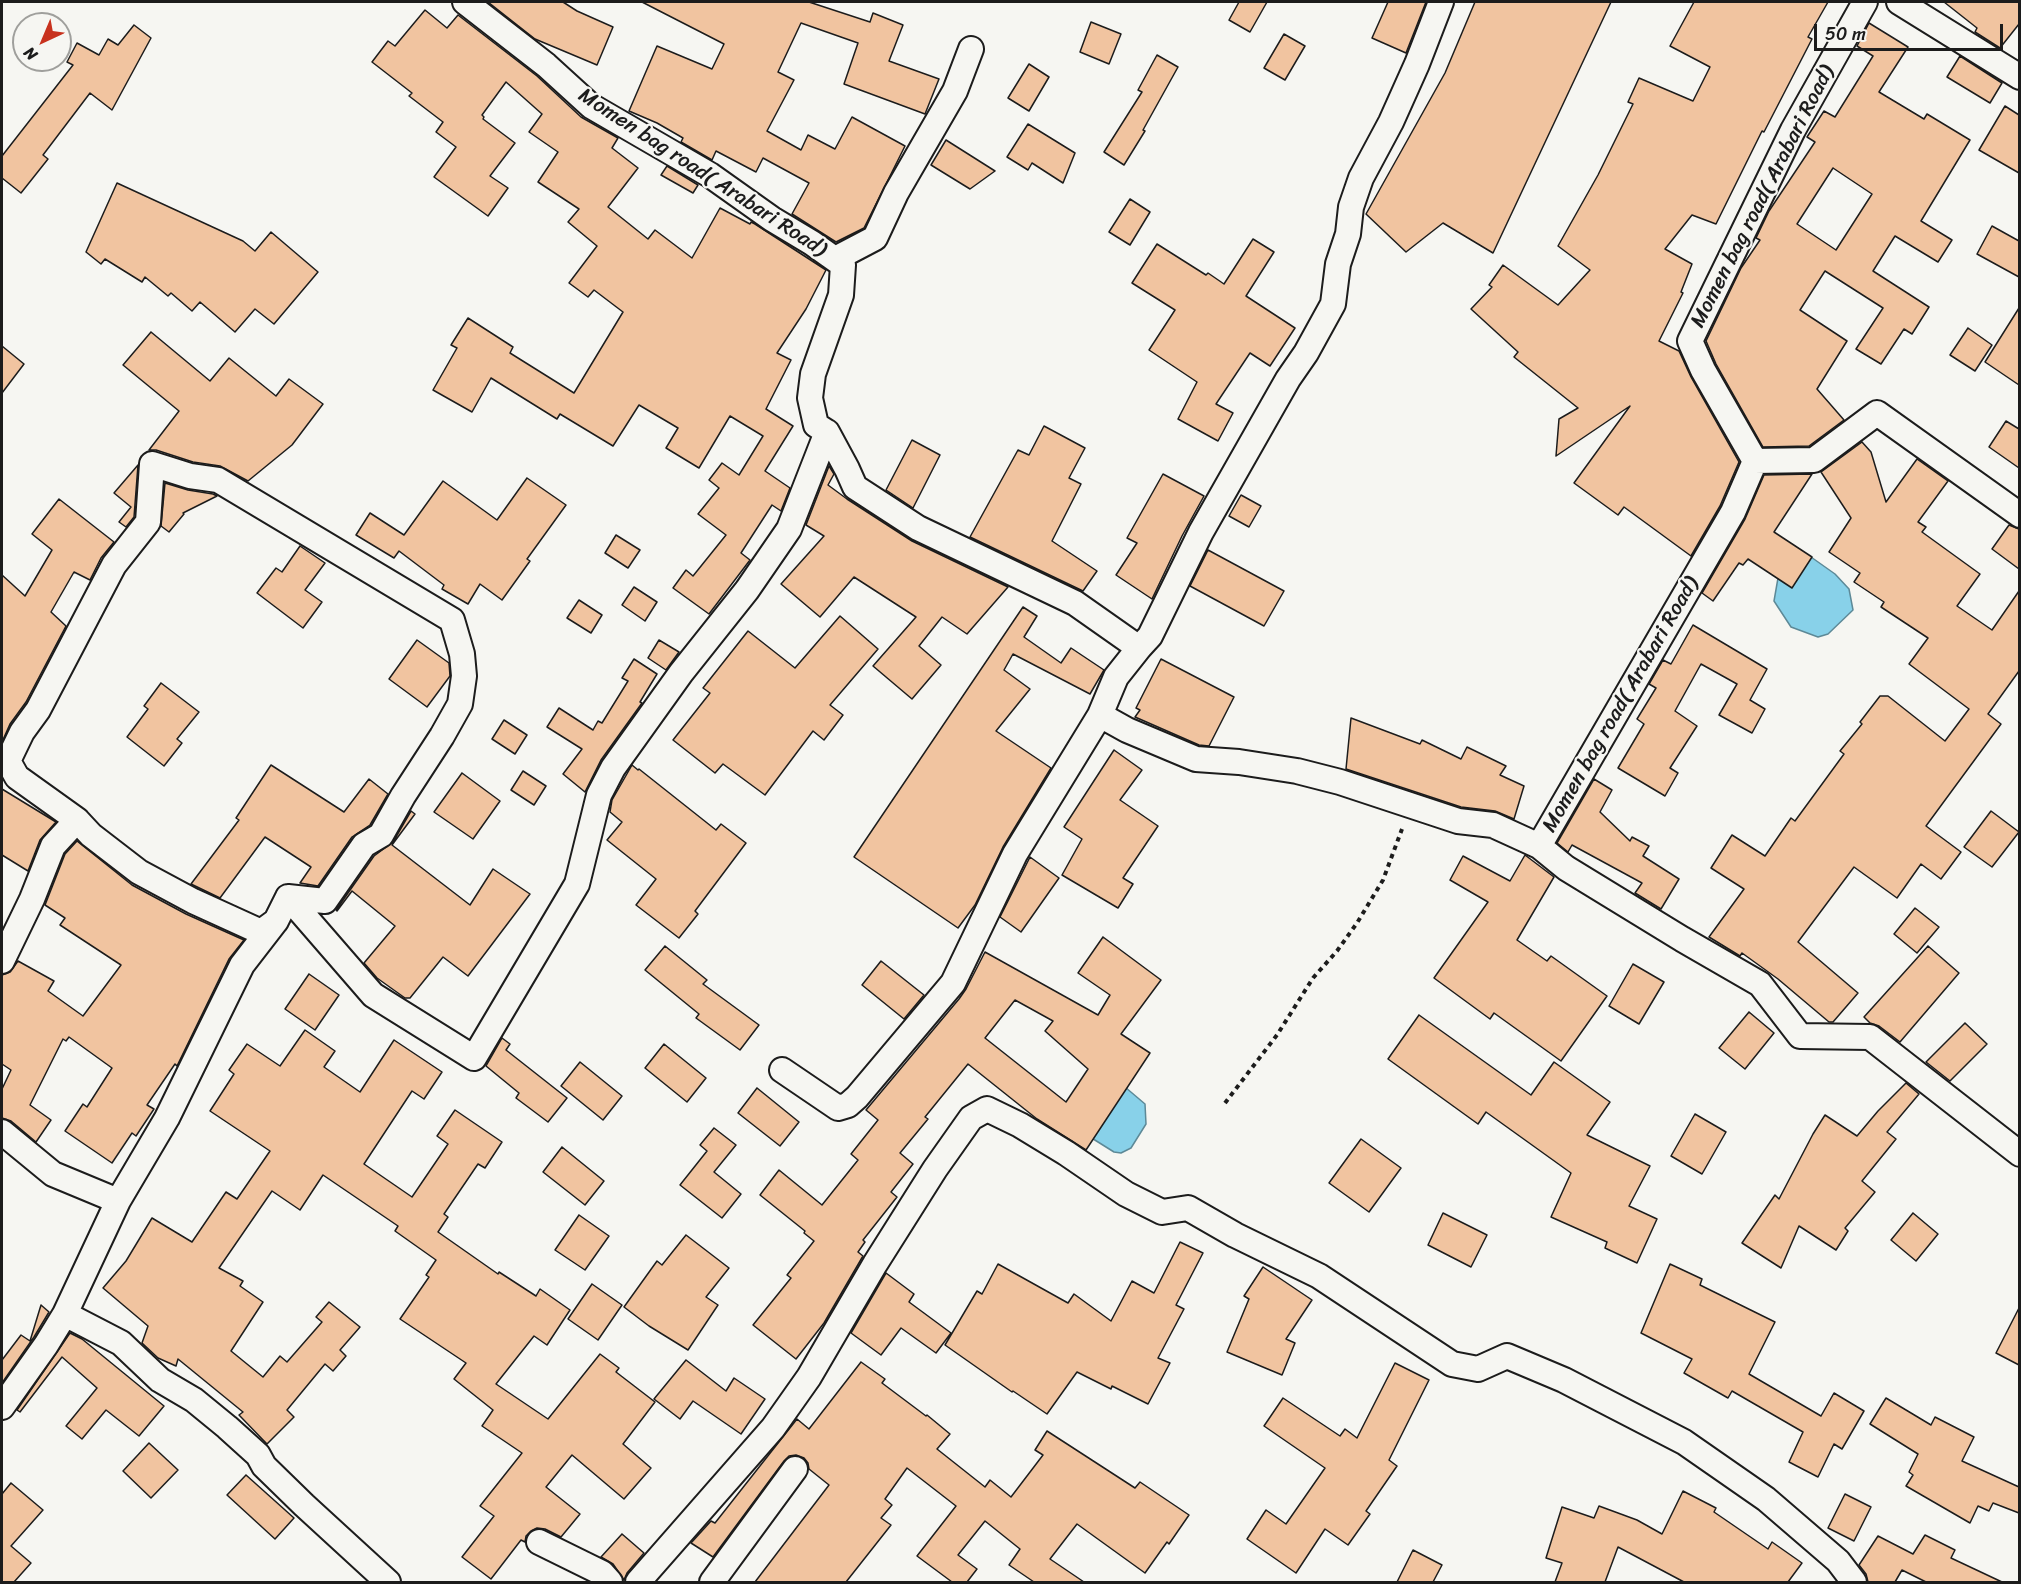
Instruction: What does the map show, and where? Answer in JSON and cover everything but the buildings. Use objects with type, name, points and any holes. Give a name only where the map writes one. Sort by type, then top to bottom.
[{"type":"street","points":[[782,1070],[838,1108],[848,1105],[953,983],[1015,854],[1100,715],[1116,677],[1150,636],[1207,522],[1333,304],[1338,264],[1348,234],[1351,207],[1361,178],[1417,64],[1441,2]]},
{"type":"street","name":"Momen bag road( Arabari Road)","points":[[1100,715],[1137,735],[1196,759],[1239,762],[1297,771],[1340,782],[1458,821],[1493,825],[1539,846],[1733,512],[1755,461],[1703,370],[1690,341],[1793,130],[1865,2]]},
{"type":"street","points":[[1899,2],[2019,76]]},
{"type":"street","name":"Momen bag road( Arabari Road)","points":[[477,5],[591,106],[710,175],[843,265],[840,295],[813,374],[810,399],[816,424],[827,432],[855,487],[918,528],[1074,603],[1139,648]]},
{"type":"street","points":[[835,259],[875,238],[896,193],[955,91],[971,49]]},
{"type":"street","points":[[1755,461],[1814,460],[1877,413],[2019,515]]},
{"type":"street","points":[[288,897],[373,995],[474,1058],[577,884],[599,795],[613,768],[681,673],[747,590],[789,529],[827,432]]},
{"type":"street","points":[[276,921],[261,932],[193,901],[139,872],[91,835],[77,819],[17,777],[8,760],[22,732],[38,710],[114,565],[148,522],[152,464],[190,476],[218,480],[452,620],[462,654],[464,676],[460,704],[381,836],[364,845],[325,901],[288,897]]},
{"type":"street","points":[[2,961],[32,899],[53,846],[77,819]]},
{"type":"street","points":[[1539,846],[1566,867],[1760,984],[1800,1036],[1870,1037],[2019,1154]]},
{"type":"street","points":[[2,1407],[65,1314],[118,1201],[167,1118],[242,965],[276,921],[288,897]]},
{"type":"street","points":[[638,1582],[773,1428],[808,1377],[935,1169],[971,1118],[987,1109],[1020,1125],[1066,1153],[1126,1194],[1162,1212],[1188,1208],[1235,1235],[1319,1276],[1452,1364],[1478,1369],[1507,1356],[1564,1380],[1684,1442],[1766,1499],[1838,1561],[1854,1582]]},
{"type":"street","points":[[2,1132],[53,1174],[118,1201]]},
{"type":"street","points":[[65,1314],[121,1343],[160,1380],[194,1400],[227,1427],[258,1455],[264,1466],[296,1497],[388,1582]]},
{"type":"street","points":[[712,1582],[795,1469]]},
{"type":"street","points":[[539,1542],[602,1573],[610,1582]]},
{"type":"path","points":[[1225,1103],[1277,1035],[1313,978],[1337,951],[1357,923],[1383,880],[1410,807]]},
{"type":"water","points":[[1811,557],[1835,574],[1849,589],[1853,610],[1828,634],[1818,637],[1791,627],[1774,601],[1778,578]]},
{"type":"water","points":[[1125,1087],[1145,1104],[1146,1124],[1131,1148],[1121,1153],[1114,1152],[1090,1137]]}]
